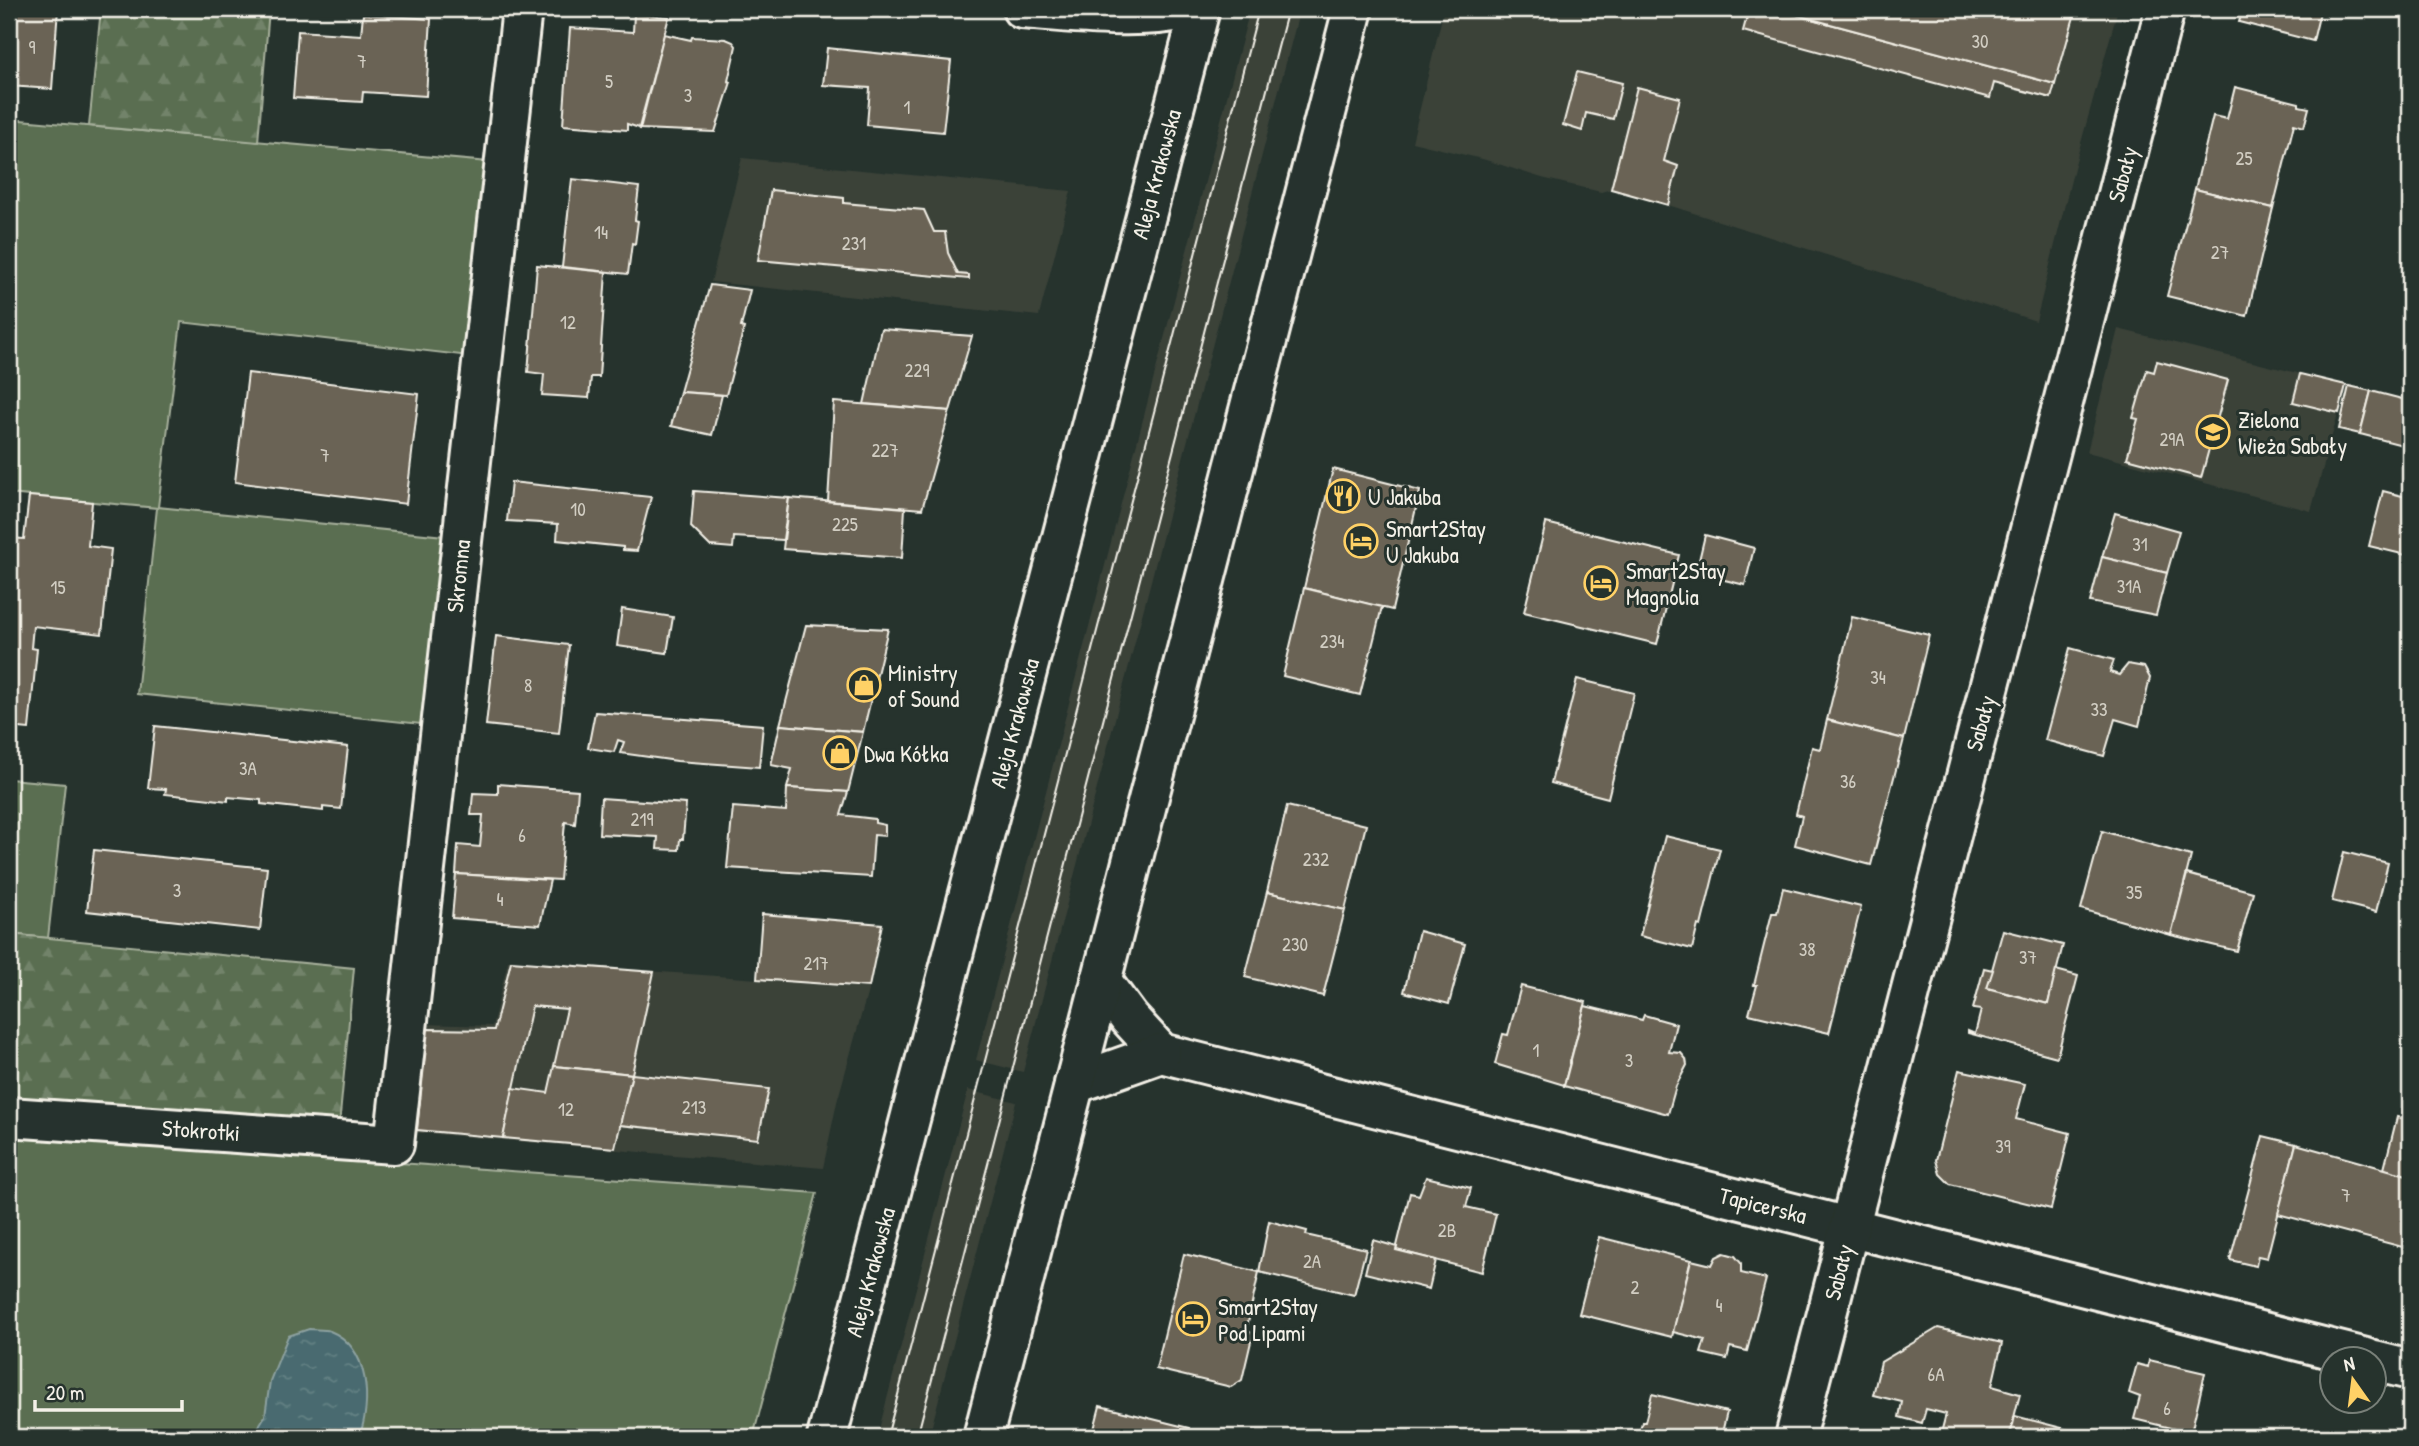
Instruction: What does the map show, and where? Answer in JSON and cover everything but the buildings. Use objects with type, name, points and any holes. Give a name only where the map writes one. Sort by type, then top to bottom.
[{"type":"street","name":"Skromna","points":[[394,1144],[522,9]]},
{"type":"street","points":[[1022,9],[1129,17],[1161,16],[1197,9]]},
{"type":"street","name":"Aleja Krakowska","points":[[827,1437],[1197,9]]},
{"type":"street","points":[[983,1437],[1353,9]]},
{"type":"street","name":"Sabały","points":[[1795,1437],[2165,9]]},
{"type":"street","points":[[1101,980],[1129,1018],[1161,1053]]},
{"type":"street","points":[[1074,1084],[1161,1053]]},
{"type":"street","name":"Tapicerska","points":[[1161,1053],[2318,1347]]},
{"type":"street","name":"Stokrotki","points":[[9,1117],[394,1144]]},
{"type":"street","points":[[2388,1364],[2410,1370]]},
{"type":"shaded area","points":[[1250,9],[1300,9],[1023,1072],[976,1060]]},
{"type":"shaded area","points":[[1444,9],[2118,9],[2074,168],[2036,321],[1668,205],[1611,189],[1601,192],[1542,178],[1486,160],[1412,142]]},
{"type":"shaded area","points":[[742,158],[1071,191],[1039,316],[711,282]]},
{"type":"shaded area","name":"Zielona Wieża Sabały","points":[[2118,329],[2346,385],[2311,511],[2087,452]]},
{"type":"shaded area","points":[[508,961],[869,987],[837,1102],[823,1168],[411,1132],[421,1024],[492,1026]]},
{"type":"shaded area","points":[[968,1090],[1016,1102],[929,1437],[877,1437]]},
{"type":"green space","points":[[101,9],[269,9],[258,142],[89,126]]},
{"type":"green space","points":[[9,119],[488,162],[469,356],[181,322],[158,507],[444,536],[421,724],[137,694],[157,508],[9,494]]},
{"type":"green space","points":[[9,779],[65,784],[48,938],[9,934]]},
{"type":"green space","points":[[9,934],[354,968],[339,1126],[9,1097]]},
{"type":"green space","points":[[9,1135],[817,1193],[753,1437],[9,1437]]},
{"type":"water","points":[[309,1329],[330,1331],[343,1339],[360,1363],[366,1409],[359,1437],[252,1437],[265,1416],[270,1381],[288,1336]]},
{"type":"tram line","points":[[887,1437],[1259,9]]},
{"type":"tram line","points":[[917,1437],[1288,9]]},
{"type":"place","name":"Zielona Wieża Sabały","points":[[2213,432]]},
{"type":"place","name":"U Jakuba","points":[[1343,496]]},
{"type":"place","name":"Smart2Stay U Jakuba","points":[[1361,541]]},
{"type":"place","name":"Smart2Stay Magnolia","points":[[1601,583]]},
{"type":"place","name":"Ministry of Sound","points":[[864,685]]},
{"type":"place","name":"Dwa Kółka","points":[[840,753]]},
{"type":"place","name":"Smart2Stay Pod Lipami","points":[[1193,1319]]}]
